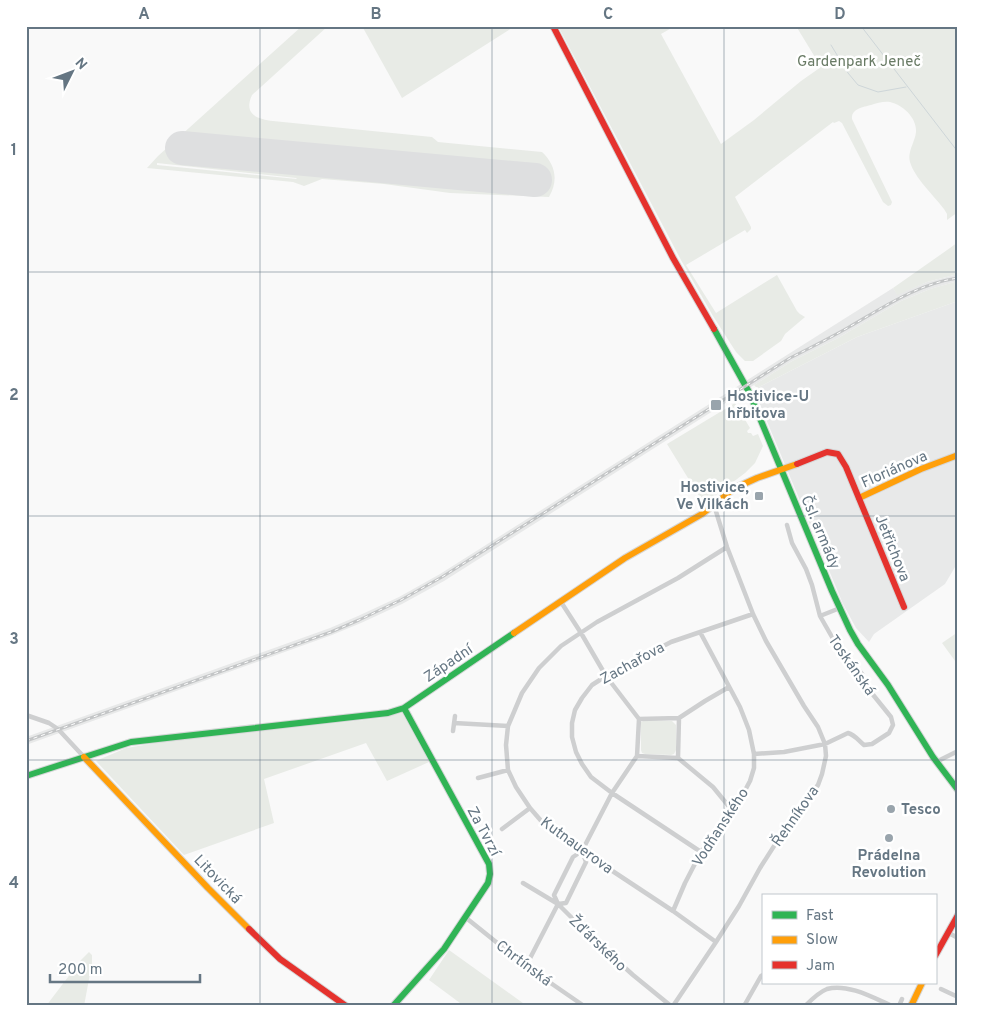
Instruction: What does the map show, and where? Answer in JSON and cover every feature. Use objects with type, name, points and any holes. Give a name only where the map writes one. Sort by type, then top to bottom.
[{"type":"street","name":"Čsl. armády","points":[[553,26],[630,178],[681,273],[749,392],[850,630],[888,685],[936,762],[958,790]]},
{"type":"street","name":"Floriánova","points":[[781,470],[827,452],[838,454],[859,498],[921,469],[958,456]]},
{"type":"street","name":"Západní","points":[[26,776],[131,742],[369,716],[404,708],[625,558],[702,514],[735,488],[781,470]]},
{"type":"street","name":"Jetřichova","points":[[859,498],[904,608]]},
{"type":"street","name":"Řehníkova","points":[[672,1006],[739,906],[790,821],[818,785],[826,756],[825,744],[818,727],[766,641],[753,614],[727,547],[714,505]]},
{"type":"street","name":"Toskánská","points":[[787,525],[792,544],[806,569],[812,585],[820,616],[832,637],[862,674],[870,691],[891,717],[893,725],[889,733],[872,744],[864,745],[854,735],[848,733],[825,744]]},
{"type":"street","name":"Kutnauerova","points":[[716,942],[674,911],[561,837],[543,823],[516,787],[508,770],[506,745],[508,726],[522,693],[539,668],[562,646],[597,622],[678,578],[727,547]]},
{"type":"street","points":[[558,904],[554,896],[573,857],[582,851],[612,793],[637,756],[639,718],[606,676],[561,602]]},
{"type":"street","points":[[820,616],[840,608]]},
{"type":"street","name":"Zachařova","points":[[701,852],[591,777],[576,752],[572,737],[572,723],[575,710],[582,698],[592,685],[606,676],[671,642],[753,614]]},
{"type":"street","name":"Vodňanského","points":[[674,911],[685,883],[701,852],[742,796],[754,768],[754,754],[749,730],[740,707],[700,632]]},
{"type":"street","points":[[639,718],[679,718],[729,687]]},
{"type":"street","name":"Za Tvrzí","points":[[393,1006],[444,949],[488,883],[490,874],[489,864],[404,708]]},
{"type":"street","points":[[26,716],[49,724],[58,730],[84,757]]},
{"type":"street","points":[[453,731],[455,716]]},
{"type":"street","points":[[678,758],[679,718]]},
{"type":"street","points":[[454,723],[508,726]]},
{"type":"street","points":[[754,754],[784,752],[825,744]]},
{"type":"street","points":[[936,762],[958,751]]},
{"type":"street","points":[[637,756],[678,758],[713,787],[731,809]]},
{"type":"street","name":"Litovická","points":[[84,757],[208,888],[280,959],[344,1005]]},
{"type":"street","points":[[478,778],[508,770]]},
{"type":"street","points":[[502,829],[530,808]]},
{"type":"street","points":[[526,966],[558,904],[566,902],[586,862],[582,851]]},
{"type":"street","name":"Žďárského","points":[[523,883],[558,904],[633,975],[672,1006]]},
{"type":"street","points":[[936,954],[958,915]]},
{"type":"street","name":"Chrtínská","points":[[465,918],[526,966],[584,1006]]},
{"type":"street","points":[[947,932],[958,938]]},
{"type":"street","points":[[744,1006],[762,976]]},
{"type":"street","points":[[911,1006],[922,984]]},
{"type":"street","points":[[805,1006],[826,990],[839,988],[851,990],[892,1006]]},
{"type":"street","points":[[941,989],[958,997]]},
{"type":"street","points":[[899,1006],[902,999]]},
{"type":"shaded area","points":[[958,274],[958,281],[930,289],[901,301],[838,338],[792,361],[444,581],[402,604],[332,635],[26,745],[26,737],[330,628],[399,597],[440,574],[893,288],[897,294],[927,282]]},
{"type":"shaded area","points":[[958,301],[958,566],[955,567],[945,584],[874,634],[869,642],[856,628],[843,604],[756,395],[757,388],[857,337]]},
{"type":"green space","points":[[302,26],[328,26],[252,95],[249,107],[254,115],[273,121],[432,137],[438,142],[542,152],[553,167],[555,178],[549,197],[450,193],[384,184],[322,179],[304,186],[293,182],[147,168]],"holes":[[[157,163],[296,178],[157,165]]]},
{"type":"green space","points":[[362,26],[542,26],[543,29],[512,28],[402,98]]},
{"type":"green space","name":"Gardenpark Jeneč","points":[[558,26],[675,26],[661,34],[721,144],[821,67],[796,26],[958,26],[958,212],[947,220],[947,214],[944,209],[912,168],[909,158],[916,127],[912,117],[900,106],[890,102],[883,102],[858,109],[852,116],[892,202],[888,206],[883,202],[842,123],[839,121],[833,122],[735,197],[751,227],[747,233],[745,230],[686,265],[716,313],[777,275],[797,311],[805,317],[785,334],[781,341],[753,361],[745,361],[736,352],[713,316],[681,260]]},
{"type":"green space","points":[[958,242],[958,274],[927,282],[897,295],[893,288]]},
{"type":"green space","points":[[958,281],[958,301],[857,337],[757,388],[754,385],[792,361],[838,338],[901,301],[930,289]]},
{"type":"green space","points":[[735,403],[750,428],[747,431],[748,433],[751,433],[753,436],[758,434],[763,446],[755,463],[745,473],[704,504],[667,444]]},
{"type":"green space","points":[[958,632],[958,665],[942,643]]},
{"type":"green space","points":[[402,713],[429,762],[387,781],[366,743],[264,779],[274,823],[184,855],[96,761],[126,748],[162,742],[382,718]]},
{"type":"green space","points":[[645,720],[672,721],[676,725],[676,750],[674,754],[642,753],[641,722]]},
{"type":"green space","points":[[449,950],[527,1006],[464,1006],[429,980]]},
{"type":"green space","points":[[89,952],[92,955],[92,963],[84,1006],[46,1006],[81,960]]},
{"type":"waterway","points":[[861,26],[958,152]]},
{"type":"waterway","points":[[831,45],[848,73],[858,85],[878,92],[906,87]]},
{"type":"runway","points":[[182,148],[535,180]]},
{"type":"railway","points":[[26,741],[331,632],[401,600],[442,577],[790,358],[835,335],[901,297],[929,285],[958,278]]},
{"type":"traffic: fast","points":[[714,329],[749,392],[850,630],[888,685],[933,757],[958,790]]},
{"type":"traffic: fast","points":[[26,776],[131,742],[388,713],[404,708],[514,633]]},
{"type":"traffic: fast","points":[[393,1006],[444,949],[488,883],[490,874],[489,864],[404,708]]},
{"type":"traffic: slow","points":[[859,498],[921,469],[958,455]]},
{"type":"traffic: slow","points":[[514,633],[625,558],[702,514],[735,488],[797,464]]},
{"type":"traffic: slow","points":[[84,757],[249,929]]},
{"type":"traffic: slow","points":[[911,1006],[922,984]]},
{"type":"traffic: jam","points":[[553,26],[673,258],[714,329]]},
{"type":"traffic: jam","points":[[797,464],[827,452],[838,454],[846,467],[904,607]]},
{"type":"traffic: jam","points":[[936,954],[958,915]]},
{"type":"traffic: jam","points":[[249,929],[280,959],[346,1006]]},
{"type":"place","name":"Hostivice-U hřbitova","points":[[716,405]]},
{"type":"place","name":"Hostivice, Ve Vilkách","points":[[759,496]]},
{"type":"place","name":"Tesco","points":[[891,809]]},
{"type":"place","name":"Prádelna Revolution","points":[[889,838]]}]
